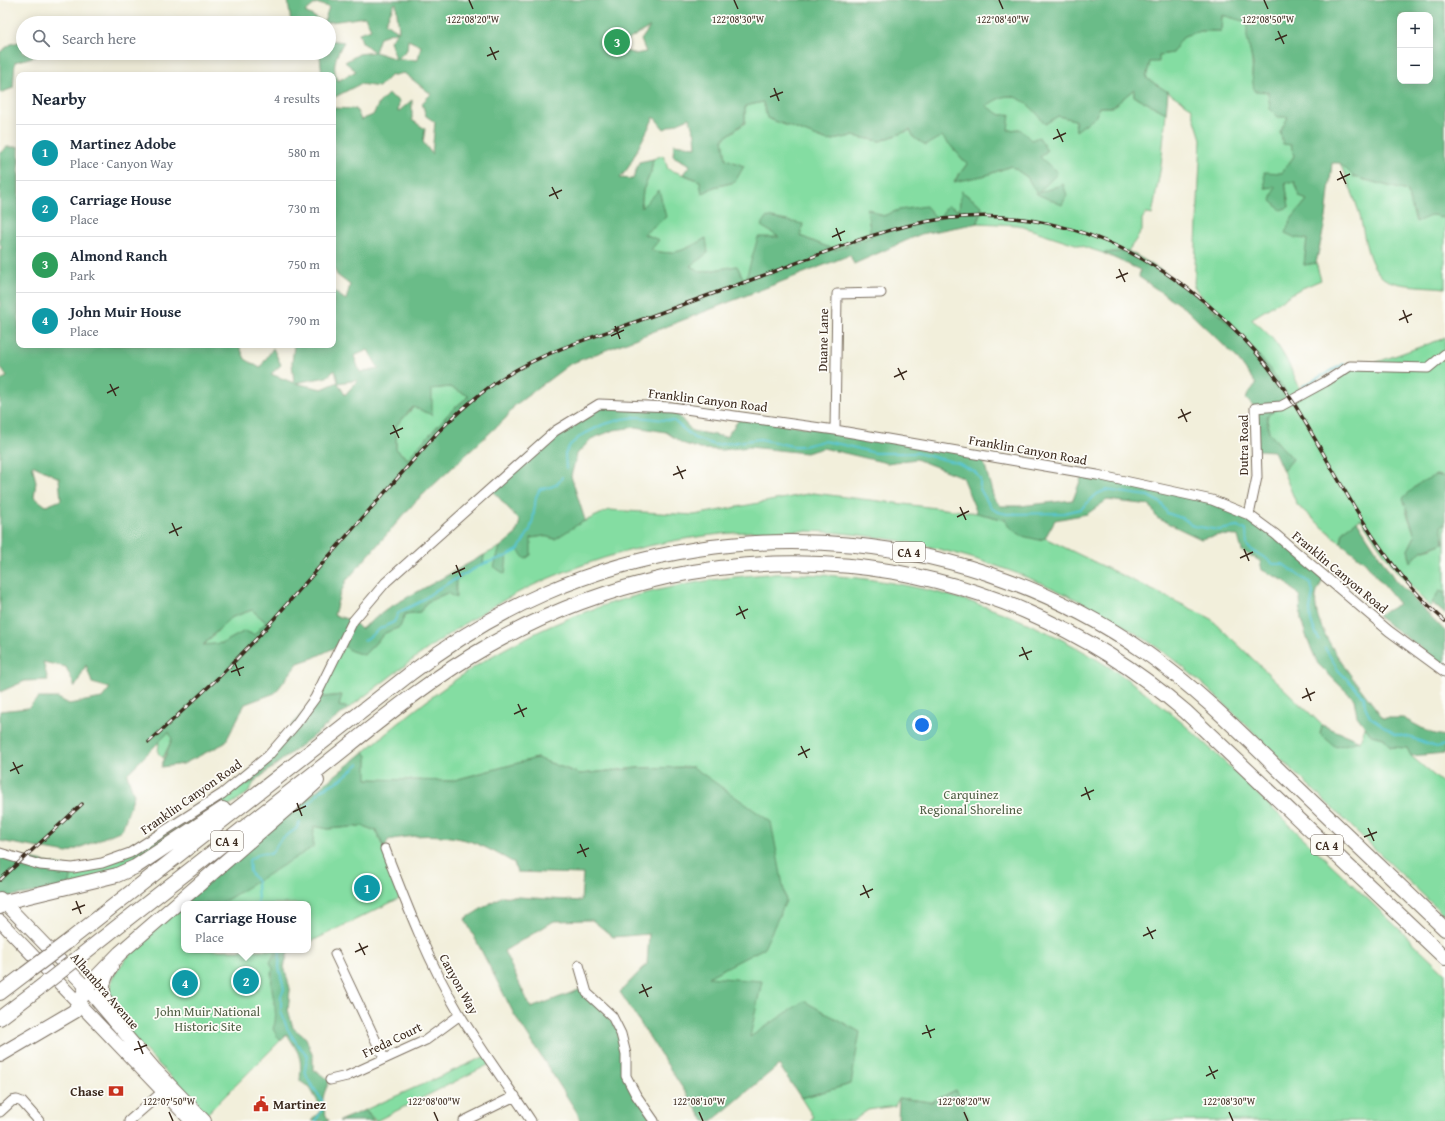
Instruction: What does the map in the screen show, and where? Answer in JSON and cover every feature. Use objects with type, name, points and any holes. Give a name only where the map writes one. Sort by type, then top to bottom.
[{"type":"highway","name":"CA 4","points":[[0,993],[411,673],[462,637],[529,600],[586,576],[660,555],[736,544],[813,541],[889,548],[956,563],[1022,585],[1078,610],[1143,651],[1180,678],[1215,709],[1445,929]]},
{"type":"highway","name":"CA 4","points":[[0,1018],[375,725],[449,671],[500,639],[583,601],[641,583],[701,570],[776,563],[853,566],[913,575],[971,591],[1032,614],[1080,638],[1138,675],[1174,702],[1445,958]]},
{"type":"highway","points":[[0,1055],[75,1011],[86,988],[120,953],[294,803],[375,725]]},
{"type":"highway","points":[[1,903],[116,875],[136,867],[303,758]]},
{"type":"highway","points":[[116,1022],[104,1002],[102,992],[105,976],[120,953]]},
{"type":"main road","name":"Alhambra Avenue","points":[[1,903],[86,988],[116,1022],[191,1121]]},
{"type":"main road","name":"Alhambra Avenue","points":[[0,922],[78,1003],[166,1088],[205,1121]]},
{"type":"street","name":"Duane Lane","points":[[835,430],[837,294],[881,293]]},
{"type":"street","name":"Dutra Road","points":[[1248,515],[1257,477],[1255,408],[1281,406],[1325,382],[1350,366],[1428,368],[1445,354]]},
{"type":"street","name":"Franklin Canyon Road","points":[[0,853],[40,865],[73,868],[102,863],[130,853],[222,794],[268,756],[296,724],[315,698],[353,621],[386,582],[555,431],[599,404],[671,407],[835,430],[1097,475],[1212,500],[1248,515],[1275,534],[1389,631],[1445,672]]},
{"type":"street","name":"Canyon Way","points":[[385,849],[423,943],[460,1015],[531,1121]]},
{"type":"street","points":[[335,954],[384,1058]]},
{"type":"street","points":[[579,965],[587,993],[612,1016],[621,1034],[626,1054],[626,1076],[636,1095],[654,1121]]},
{"type":"street","name":"Freda Court","points":[[330,1080],[347,1076],[426,1040],[460,1015]]},
{"type":"street","points":[[129,1121],[166,1088]]},
{"type":"street","points":[[471,1120],[515,1096]]},
{"type":"street","points":[[0,1112],[12,1101],[17,1100],[22,1102],[39,1121]]},
{"type":"green space","points":[[288,0],[1445,0],[1445,218],[1433,215],[1416,222],[1407,191],[1354,177],[1340,163],[1332,163],[1326,218],[1316,263],[1304,265],[1307,239],[1296,238],[1285,233],[1292,218],[1307,200],[1300,197],[1295,182],[1285,182],[1289,207],[1281,210],[1271,201],[1275,187],[1265,188],[1264,172],[1282,173],[1294,156],[1291,145],[1283,144],[1280,132],[1288,117],[1278,117],[1270,109],[1268,92],[1254,91],[1252,75],[1253,64],[1247,37],[1247,22],[1222,15],[1221,31],[1200,31],[1184,36],[1172,53],[1159,55],[1159,62],[1150,62],[1146,78],[1168,92],[1166,113],[1134,96],[1134,89],[1113,107],[1099,107],[1096,116],[1076,131],[1075,120],[1058,116],[1045,124],[1030,106],[1015,97],[1003,97],[986,106],[1001,115],[1010,114],[1008,130],[1020,129],[1031,140],[1039,137],[1047,151],[1040,157],[1058,173],[1038,193],[1063,184],[1067,195],[1062,205],[1037,194],[1027,177],[1011,166],[987,175],[954,182],[967,164],[942,136],[926,145],[914,138],[910,130],[880,141],[852,136],[828,141],[767,118],[763,102],[745,106],[745,122],[723,139],[726,159],[744,166],[735,182],[714,187],[702,194],[700,181],[683,174],[690,165],[673,156],[674,144],[696,147],[695,134],[689,118],[664,129],[654,117],[628,168],[620,178],[633,179],[639,162],[653,159],[651,172],[643,190],[641,208],[659,190],[666,217],[644,234],[659,240],[651,250],[667,253],[680,251],[706,238],[708,253],[690,266],[702,272],[737,266],[745,282],[758,237],[779,237],[761,226],[767,217],[803,224],[800,236],[835,250],[871,237],[867,208],[883,216],[899,210],[926,206],[938,220],[948,205],[959,211],[961,191],[982,206],[978,223],[921,234],[854,264],[850,255],[570,364],[514,406],[506,418],[415,502],[346,581],[339,597],[334,615],[353,621],[361,629],[390,607],[484,555],[483,564],[456,580],[456,598],[447,593],[427,602],[420,612],[405,614],[400,627],[385,633],[364,655],[351,651],[342,644],[313,658],[298,663],[275,693],[245,704],[225,743],[183,764],[161,767],[172,739],[169,732],[127,774],[134,795],[122,830],[67,853],[0,841],[0,711],[28,708],[38,698],[58,698],[69,704],[102,698],[110,688],[92,683],[86,665],[75,687],[66,667],[43,662],[48,680],[25,681],[0,692],[0,380],[7,377],[0,366],[0,249],[2,248],[0,243],[0,153],[7,147],[16,147],[16,348],[240,348],[245,359],[260,368],[273,348],[281,365],[271,374],[294,383],[292,363],[294,348],[336,348],[336,293],[346,300],[350,285],[336,273],[336,108],[356,109],[361,120],[373,115],[379,103],[388,94],[399,101],[398,112],[412,100],[412,120],[425,129],[423,142],[432,154],[435,122],[426,116],[422,103],[431,94],[404,73],[390,76],[379,87],[360,84],[336,96],[336,76],[338,81],[356,71],[345,62],[359,54],[374,52],[362,42],[359,33],[371,29],[365,17],[336,21],[336,16],[326,16],[329,7],[316,3],[305,12],[313,16],[290,16]],"holes":[[[396,3],[399,31],[385,23]],[[650,27],[641,40],[646,52],[635,54],[620,49],[631,38]],[[398,31],[390,41],[396,59],[375,52],[380,37]],[[408,40],[421,46],[418,60],[397,59],[407,50]],[[368,350],[379,369],[360,372],[354,356]],[[335,370],[338,382],[322,389],[295,383],[327,377]],[[358,380],[345,395],[338,383]],[[450,387],[469,396],[452,410],[407,459],[396,449],[396,426],[413,407],[432,415],[432,389]],[[32,465],[59,478],[61,500],[46,506],[34,497],[36,482]],[[252,610],[266,622],[254,635],[245,631],[223,643],[203,645],[230,618]]]},
{"type":"green space","points":[[1222,15],[1248,22],[1252,75],[1288,117],[1291,145],[1294,156],[1282,173],[1265,188],[1275,187],[1289,207],[1285,181],[1295,182],[1300,197],[1307,200],[1292,218],[1296,238],[1307,239],[1304,265],[1316,263],[1321,280],[1298,290],[1251,319],[1269,335],[1282,352],[1302,394],[1350,366],[1366,366],[1445,338],[1445,477],[1436,475],[1406,511],[1415,536],[1408,550],[1411,562],[1421,551],[1433,548],[1441,525],[1445,523],[1445,593],[1439,591],[1430,607],[1394,568],[1361,519],[1343,531],[1341,543],[1297,505],[1283,471],[1293,459],[1269,433],[1267,416],[1281,406],[1288,395],[1250,346],[1194,286],[1201,139],[1191,107],[1146,78],[1150,62],[1159,55],[1172,53],[1183,36],[1200,31],[1221,31]]},
{"type":"green space","points":[[336,41],[344,42],[339,52],[336,59]]},
{"type":"green space","points":[[16,43],[16,60],[22,60],[15,62],[13,88],[0,93],[0,52],[11,44]]},
{"type":"green space","points":[[320,60],[335,60],[335,72],[322,72]]},
{"type":"green space","points":[[1134,89],[1134,96],[1166,113],[1161,166],[1152,215],[1146,213],[1142,219],[1142,231],[1128,251],[1103,253],[1017,225],[978,223],[982,206],[961,191],[959,212],[938,220],[899,210],[883,216],[867,208],[871,237],[835,250],[800,236],[803,224],[780,237],[745,282],[737,266],[702,272],[689,266],[706,238],[680,251],[667,253],[651,250],[644,234],[659,191],[641,209],[643,190],[651,172],[653,159],[663,155],[668,169],[700,181],[702,194],[714,187],[735,182],[726,159],[723,139],[745,123],[745,106],[763,102],[767,118],[828,141],[852,136],[880,141],[910,130],[942,136],[967,164],[954,181],[987,175],[1011,166],[1027,177],[1040,157],[1047,151],[1031,140],[1020,129],[1008,130],[1001,115],[985,106],[996,100],[1008,96],[1019,99],[1030,106],[1045,124],[1058,116],[1075,120],[1076,131],[1099,107],[1113,107]]},
{"type":"green space","points":[[1340,163],[1354,177],[1408,191],[1433,215],[1445,218],[1445,288],[1412,286],[1394,283],[1382,277],[1376,270],[1368,253],[1358,209],[1352,191]]},
{"type":"green space","points":[[1128,251],[1169,275],[1206,303],[1256,352],[1281,384],[1286,392],[1288,400],[1267,416],[1269,433],[1293,459],[1283,471],[1274,451],[1256,450],[1255,408],[1246,399],[1256,384],[1236,357],[1187,310],[1139,277],[1140,270],[1103,253]]},
{"type":"green space","points":[[450,387],[470,395],[452,410],[408,459],[396,449],[396,426],[431,389]]},
{"type":"green space","points":[[599,404],[671,407],[692,431],[726,437],[741,417],[982,455],[994,499],[1001,506],[1020,506],[1073,500],[1083,473],[1162,488],[1249,515],[1325,576],[1316,596],[1316,610],[1321,626],[1329,643],[1340,660],[1383,718],[1403,718],[1431,733],[1445,736],[1445,753],[1411,756],[1407,748],[1390,747],[1384,738],[1371,735],[1357,716],[1354,699],[1318,664],[1301,620],[1300,597],[1285,581],[1262,570],[1260,561],[1242,551],[1238,536],[1219,535],[1201,539],[1157,518],[1150,505],[1107,500],[1087,514],[1055,520],[1045,538],[1039,540],[1022,536],[1008,526],[1006,520],[977,513],[962,477],[916,459],[887,463],[823,448],[806,453],[749,447],[722,450],[700,449],[682,443],[666,432],[636,427],[614,430],[591,439],[577,454],[571,476],[585,520],[555,539],[544,536],[531,538],[531,555],[525,559],[518,550],[507,556],[505,574],[494,567],[500,547],[516,534],[520,521],[491,489],[555,431]]},
{"type":"green space","points":[[1436,475],[1445,477],[1445,523],[1441,526],[1444,543],[1421,551],[1411,562],[1408,550],[1415,536],[1403,498],[1421,482]]},
{"type":"green space","points":[[813,493],[977,513],[1006,520],[1039,540],[1045,538],[1210,618],[1322,725],[1320,734],[1360,741],[1365,727],[1371,735],[1384,738],[1390,747],[1407,748],[1411,756],[1445,785],[1445,916],[1219,699],[1172,658],[1155,646],[1086,605],[1014,572],[937,549],[859,535],[780,531],[701,536],[623,552],[547,579],[494,606],[468,621],[396,672],[349,708],[339,706],[341,695],[315,698],[342,644],[364,655],[385,633],[400,627],[405,614],[420,612],[427,602],[447,593],[456,580],[483,564],[484,555],[500,547],[495,567],[531,538],[544,536],[555,539],[572,527],[609,510],[694,515]]},
{"type":"green space","points":[[1357,521],[1395,580],[1445,631],[1445,666],[1377,616],[1399,604],[1365,562],[1341,543],[1343,531]]},
{"type":"green space","name":"Carquinez Regional Shoreline","points":[[768,574],[819,575],[870,580],[919,588],[968,601],[1014,618],[1060,639],[1104,664],[1146,693],[1213,751],[1445,973],[1445,1121],[967,1121],[968,1117],[956,1090],[931,1102],[899,1098],[895,1106],[868,1110],[853,1121],[810,1121],[813,1117],[801,1098],[851,1084],[749,1038],[707,977],[764,948],[693,767],[637,768],[580,774],[537,758],[451,781],[366,779],[367,756],[364,752],[408,715],[455,680],[487,659],[520,641],[553,625],[588,611],[658,590],[694,583]]},
{"type":"green space","points":[[1439,591],[1445,593],[1445,614],[1432,603]]},
{"type":"green space","points":[[252,610],[266,622],[254,635],[245,631],[223,643],[203,646],[230,618]]},
{"type":"green space","points":[[342,695],[339,706],[349,708],[255,781],[222,794],[258,765],[315,698]]},
{"type":"green space","points":[[1322,725],[1360,741],[1336,747],[1320,734]]},
{"type":"green space","points":[[169,732],[172,739],[163,758],[158,753],[159,742]]},
{"type":"green space","points":[[364,752],[367,756],[367,779],[451,781],[537,758],[580,774],[637,768],[693,767],[771,822],[786,901],[764,948],[708,977],[762,981],[750,1037],[804,1001],[860,1032],[851,1084],[801,1098],[779,1065],[712,1121],[704,1121],[620,992],[647,964],[649,934],[613,937],[592,920],[554,921],[504,951],[531,1008],[584,988],[621,1034],[626,1076],[654,1121],[580,1121],[578,1114],[514,1014],[465,919],[502,896],[581,901],[583,874],[517,872],[514,863],[500,855],[475,843],[454,837],[421,836],[388,840],[385,849],[376,831],[363,826],[328,829],[314,826],[313,847],[225,901],[186,901],[297,806]]},
{"type":"green space","points":[[255,781],[248,793],[135,867],[69,887],[73,868],[130,853],[222,794]]},
{"type":"green space","name":"John Muir National Historic Site","points":[[297,806],[307,814],[314,826],[328,829],[363,826],[376,831],[404,896],[311,942],[311,901],[186,901]]},
{"type":"green space","points":[[0,853],[73,868],[69,887],[0,898]]},
{"type":"green space","name":"John Muir National Historic Site","points":[[181,905],[181,953],[288,953],[284,967],[290,989],[288,1010],[293,1028],[207,1114],[139,1044],[118,1019],[111,1003],[110,988],[112,979],[116,972],[129,955]]},
{"type":"green space","points":[[181,905],[181,911],[174,911]]},
{"type":"green space","points":[[275,953],[287,953],[284,967],[290,989],[288,1010],[293,1028],[306,1038],[313,1057],[313,1070],[330,1080],[323,1100],[324,1110],[329,1121],[311,1121],[322,1109],[310,1088],[300,1081],[301,1066],[299,1056],[287,1034],[281,1040],[273,1029],[276,1015],[272,984],[273,969],[270,962]]},
{"type":"green space","points":[[488,1055],[492,1063],[376,1121],[365,1110]]},
{"type":"green space","points":[[956,1090],[968,1118],[967,1121],[898,1121],[899,1098],[931,1102]]},
{"type":"green space","points":[[365,1110],[374,1121],[339,1121]]},
{"type":"waterway","points":[[1303,386],[1344,364]]},
{"type":"waterway","points":[[566,468],[565,454],[570,445],[582,435],[602,425],[622,419],[638,417],[674,421],[694,438],[715,445],[760,439],[792,446],[804,446],[823,441],[875,453],[917,453],[958,463],[975,472],[980,479],[980,489],[991,508],[998,512],[1007,514],[1064,513],[1081,509],[1097,494],[1106,490],[1148,496],[1161,503],[1167,513],[1184,519],[1193,526],[1219,530],[1237,527],[1246,530],[1247,546],[1250,549],[1273,564],[1283,564],[1311,584],[1313,593],[1310,610],[1311,622],[1319,640]]},
{"type":"waterway","points":[[364,641],[381,628],[394,622],[399,612],[418,603],[436,590],[483,564],[507,556],[518,550],[530,530],[536,497],[540,489],[559,483],[562,477]]},
{"type":"waterway","points":[[1325,648],[1338,670],[1364,697],[1365,706],[1370,717],[1395,734],[1412,738],[1436,747],[1445,745]]},
{"type":"waterway","points":[[306,807],[321,790],[340,780],[359,764]]},
{"type":"waterway","points":[[258,901],[257,882],[250,872],[249,860],[261,853],[271,854],[281,839],[296,829],[300,822]]},
{"type":"waterway","points":[[280,953],[279,968],[284,989],[281,996],[281,1011],[287,1028],[297,1044],[308,1056],[306,1064],[307,1077],[324,1105],[316,1121]]},
{"type":"railway","points":[[149,742],[219,677],[258,637],[437,433],[469,403],[504,377],[533,361],[562,348],[850,243],[896,228],[943,219],[996,217],[1047,223],[1096,238],[1143,260],[1187,288],[1227,321],[1262,360],[1293,402],[1361,518],[1379,545],[1399,572],[1445,621]]},
{"type":"railway","points":[[0,880],[82,804]]},
{"type":"place","name":"Almond Ranch","points":[[617,42]]},
{"type":"place","name":"Martinez Adobe","points":[[367,888]]},
{"type":"place","name":"Carriage House","points":[[246,981]]},
{"type":"place","name":"John Muir House","points":[[185,983]]},
{"type":"place","name":"Chase","points":[[116,1091]]},
{"type":"place","name":"Martinez","points":[[261,1104]]}]
